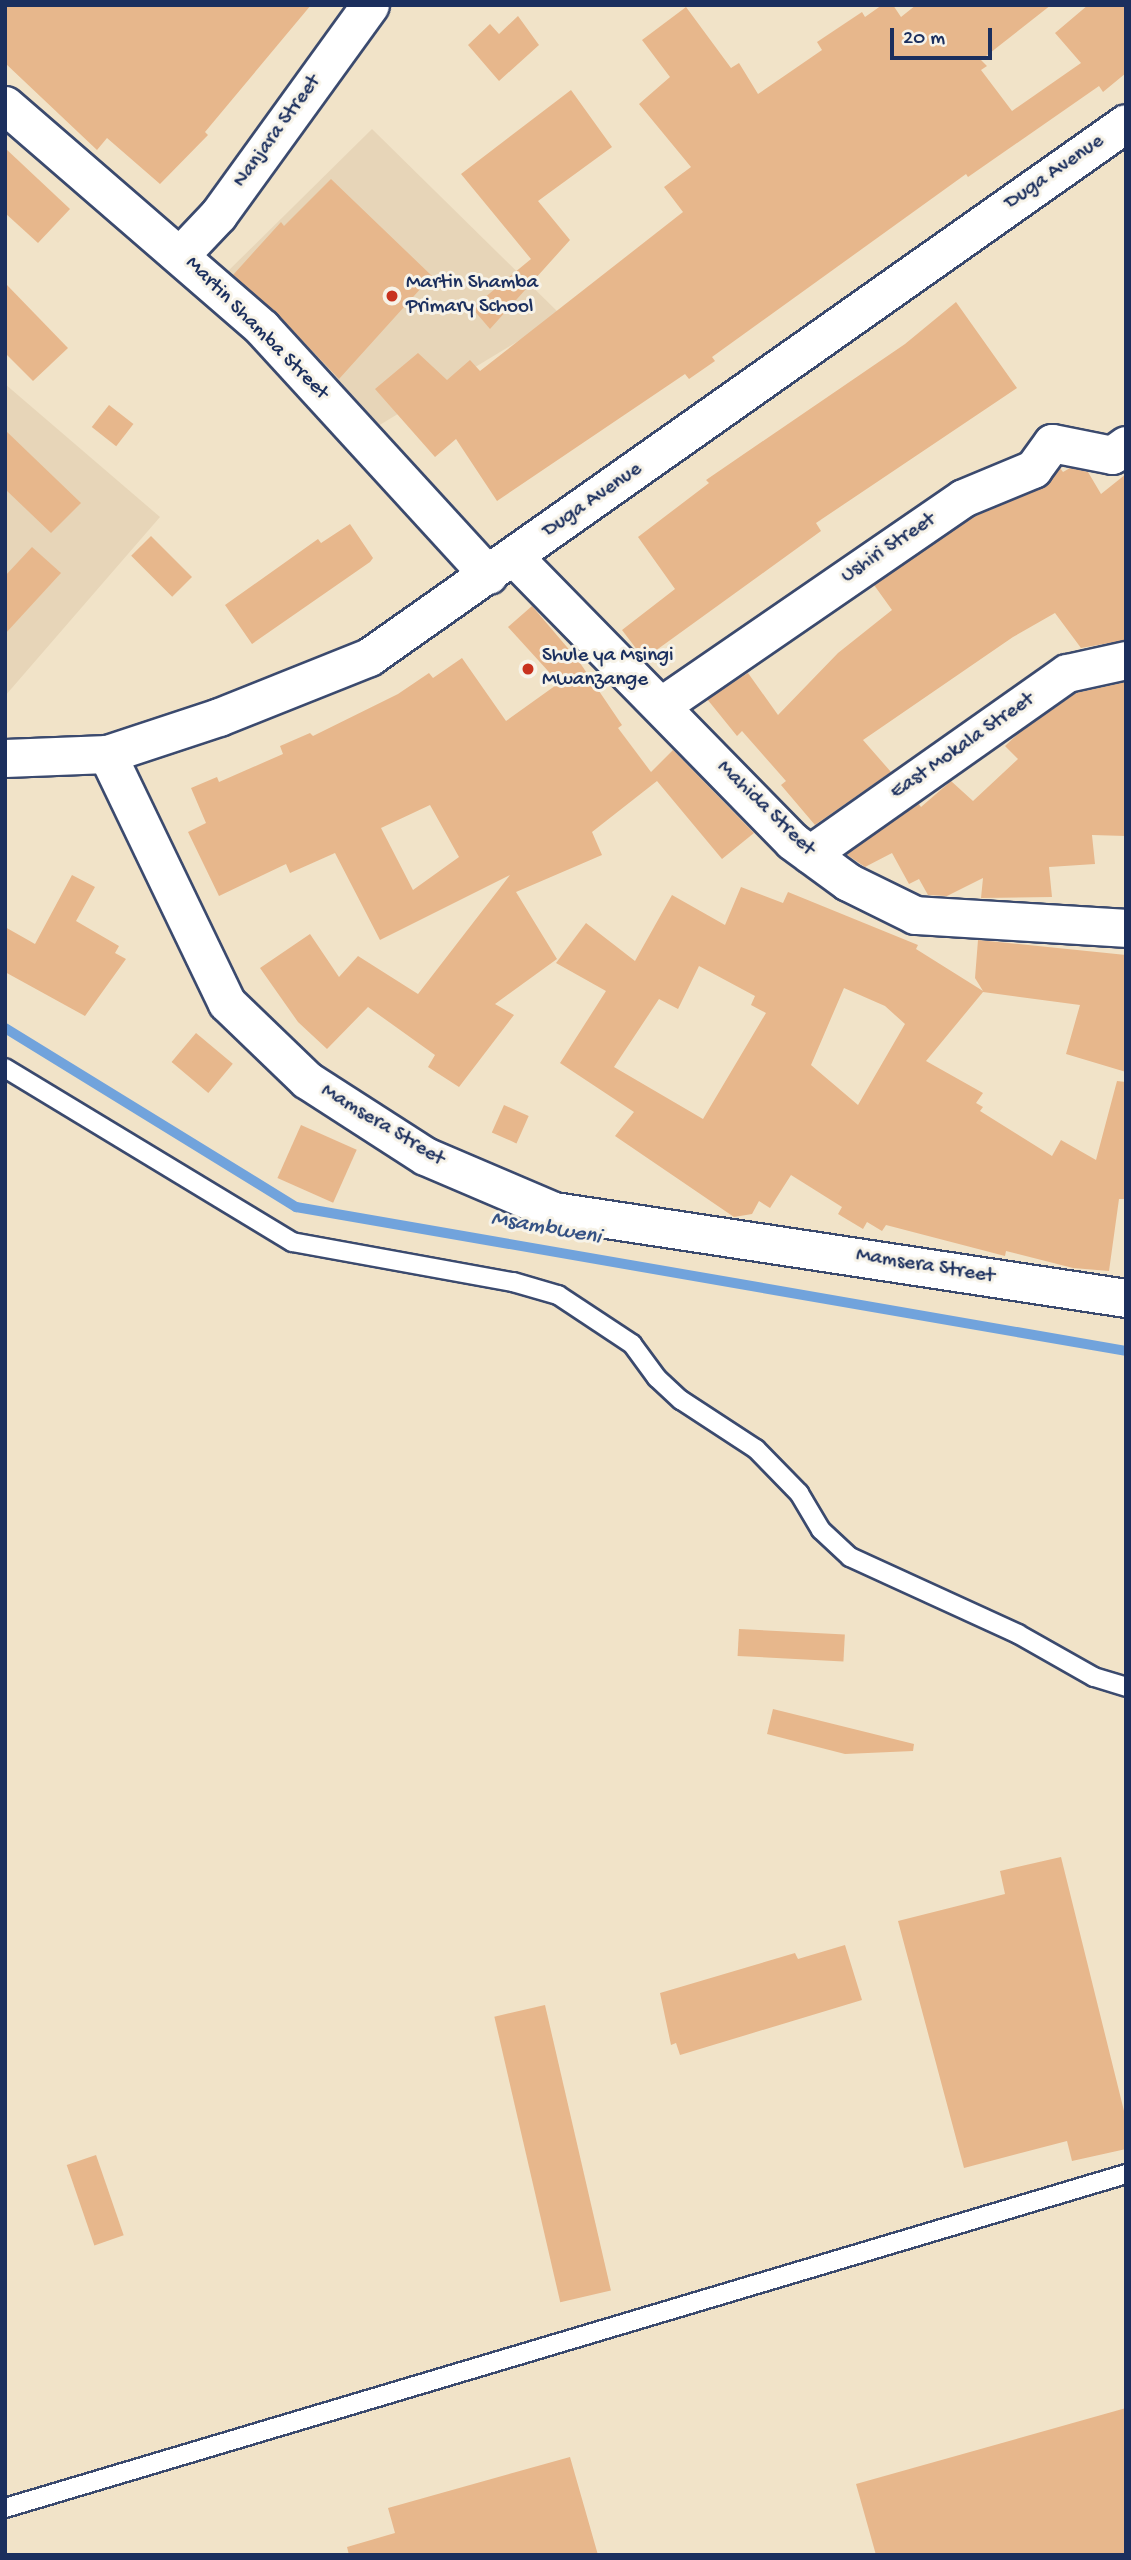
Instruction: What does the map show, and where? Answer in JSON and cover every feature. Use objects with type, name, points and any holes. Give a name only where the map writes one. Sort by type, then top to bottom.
[{"type":"street","name":"Nanjara Street","points":[[181,254],[218,215],[370,5]]},
{"type":"street","name":"Martin Shamba Street","points":[[5,105],[181,254],[262,328],[501,566]]},
{"type":"street","name":"Duga Avenue","points":[[5,758],[107,754],[219,717],[369,657],[1126,124]]},
{"type":"street","name":"Ushiri Street","points":[[662,705],[963,498],[1033,470],[1052,443],[1112,455],[1126,445]]},
{"type":"street","name":"Mahida Street","points":[[501,566],[662,705],[810,855],[848,882],[915,915],[1126,928]]},
{"type":"street","name":"East Mokala Street","points":[[810,855],[1067,673],[1126,660]]},
{"type":"street","name":"Mamsera Street","points":[[107,754],[227,1003],[307,1080],[425,1156],[554,1211],[1126,1298]]},
{"type":"lane","points":[[5,1068],[292,1242],[513,1282],[558,1295],[632,1343],[657,1378],[681,1400],[756,1449],[799,1493],[821,1530],[850,1557],[1018,1634],[1094,1677],[1126,1688]]},
{"type":"lane","points":[[5,2508],[1126,2174]]},
{"type":"shaded area","name":"Martin Shamba Primary School","points":[[372,129],[561,315],[378,426],[223,276]]},
{"type":"shaded area","points":[[5,384],[160,517],[5,696]]},
{"type":"building","points":[[5,5],[311,5],[205,132],[208,135],[160,184],[107,138],[97,150],[5,63]]},
{"type":"building","points":[[882,5],[893,5],[901,17],[916,5],[1051,5],[981,60],[987,66],[981,70],[1012,111],[1081,63],[1055,33],[1088,5],[1126,5],[1126,73],[1103,92],[1099,86],[968,177],[966,174],[712,357],[715,361],[689,379],[685,374],[497,501],[456,439],[435,457],[375,389],[418,353],[447,380],[470,360],[480,371],[683,212],[664,187],[691,167],[639,104],[670,77],[642,40],[686,7],[731,68],[739,63],[758,94],[822,50],[817,42],[862,12],[865,17]]},
{"type":"building","points":[[518,16],[539,45],[499,81],[468,45],[490,24],[499,34]]},
{"type":"building","points":[[571,90],[612,147],[538,201],[570,240],[490,329],[472,308],[531,259],[461,174]]},
{"type":"building","points":[[5,148],[70,209],[38,243],[5,213]]},
{"type":"building","points":[[331,179],[432,276],[339,379],[277,314],[233,275],[281,222],[284,226]]},
{"type":"building","points":[[5,283],[68,348],[33,381],[5,353]]},
{"type":"building","points":[[956,302],[1017,388],[816,523],[821,531],[644,659],[622,630],[675,589],[638,537],[709,483],[706,480],[905,344]]},
{"type":"building","points":[[109,405],[133,424],[116,446],[92,427]]},
{"type":"building","points":[[5,430],[81,503],[51,533],[5,489]]},
{"type":"building","points":[[1060,468],[1063,472],[1070,468],[1088,472],[1101,494],[1126,474],[1126,640],[1081,648],[1055,613],[1013,637],[863,740],[891,772],[815,825],[781,785],[786,781],[742,731],[737,736],[707,699],[748,673],[778,715],[838,653],[892,610],[874,585],[973,517],[1042,488]]},
{"type":"building","points":[[350,524],[373,558],[370,562],[252,644],[225,605],[318,539],[321,543]]},
{"type":"building","points":[[151,536],[192,577],[172,597],[131,556]]},
{"type":"building","points":[[32,547],[61,573],[5,634],[5,576]]},
{"type":"building","points":[[532,606],[578,660],[622,725],[618,728],[651,772],[673,750],[754,833],[722,859],[657,781],[592,832],[602,855],[516,892],[557,959],[495,1004],[514,1015],[459,1087],[428,1067],[435,1055],[368,1007],[327,1049],[298,1022],[260,968],[310,934],[339,977],[358,956],[418,994],[510,875],[380,940],[335,853],[290,873],[286,864],[219,896],[188,832],[206,823],[191,788],[217,777],[219,782],[283,754],[280,746],[310,733],[313,736],[398,694],[429,673],[433,678],[462,658],[506,721],[559,683],[508,627]],"holes":[[[430,805],[459,857],[413,890],[381,828]]]},
{"type":"building","points":[[1126,682],[1126,836],[1092,835],[1095,864],[1049,867],[1052,897],[981,898],[983,878],[947,896],[928,895],[919,879],[909,884],[892,853],[865,867],[846,854],[918,803],[921,807],[951,781],[973,801],[1018,759],[1005,746],[1020,732],[1076,693]]},
{"type":"building","points":[[72,875],[95,887],[76,921],[119,946],[115,953],[126,959],[85,1016],[5,972],[5,927],[35,944]]},
{"type":"building","points":[[741,887],[783,903],[788,892],[918,945],[916,949],[983,991],[975,978],[978,940],[1126,955],[1126,1072],[1066,1054],[1080,1005],[983,992],[926,1061],[983,1093],[976,1103],[983,1107],[980,1111],[1052,1156],[1061,1140],[1096,1160],[1117,1081],[1126,1082],[1126,1199],[1119,1199],[1109,1271],[1073,1268],[1006,1251],[1005,1256],[886,1225],[882,1231],[867,1222],[863,1229],[838,1214],[842,1207],[791,1175],[770,1208],[759,1201],[752,1214],[734,1217],[615,1136],[634,1112],[560,1063],[606,991],[556,963],[586,923],[635,961],[672,895],[725,925]],"holes":[[[699,966],[755,996],[751,1005],[766,1013],[703,1119],[614,1067],[659,999],[678,1009]],[[844,988],[885,1006],[905,1024],[858,1105],[811,1065]]]},
{"type":"building","points":[[196,1033],[233,1064],[208,1093],[172,1062]]},
{"type":"building","points":[[504,1105],[529,1116],[516,1143],[492,1132]]},
{"type":"building","points":[[301,1125],[357,1150],[333,1203],[277,1178]]},
{"type":"building","points":[[739,1629],[845,1635],[843,1662],[738,1656]]},
{"type":"building","points":[[773,1709],[914,1744],[913,1751],[845,1754],[767,1734]]},
{"type":"building","points":[[1061,1857],[1126,2119],[1126,2149],[1072,2161],[1067,2141],[964,2168],[898,1921],[1005,1894],[1000,1871]]},
{"type":"building","points":[[845,1945],[862,2000],[680,2055],[676,2043],[671,2045],[660,1993],[795,1953],[798,1959]]},
{"type":"building","points":[[545,2005],[611,2290],[560,2302],[494,2017]]},
{"type":"building","points":[[96,2155],[124,2235],[94,2245],[67,2165]]},
{"type":"building","points":[[1126,2408],[1126,2555],[876,2555],[856,2484]]},
{"type":"building","points":[[570,2457],[598,2555],[349,2555],[347,2547],[395,2533],[388,2508]]},
{"type":"waterway","name":"Msambweni","points":[[5,1028],[296,1207],[1126,1351]]},
{"type":"place","name":"Martin Shamba Primary School","points":[[392,296]]},
{"type":"place","name":"Shule ya Msingi Mwanzange","points":[[528,669]]}]
